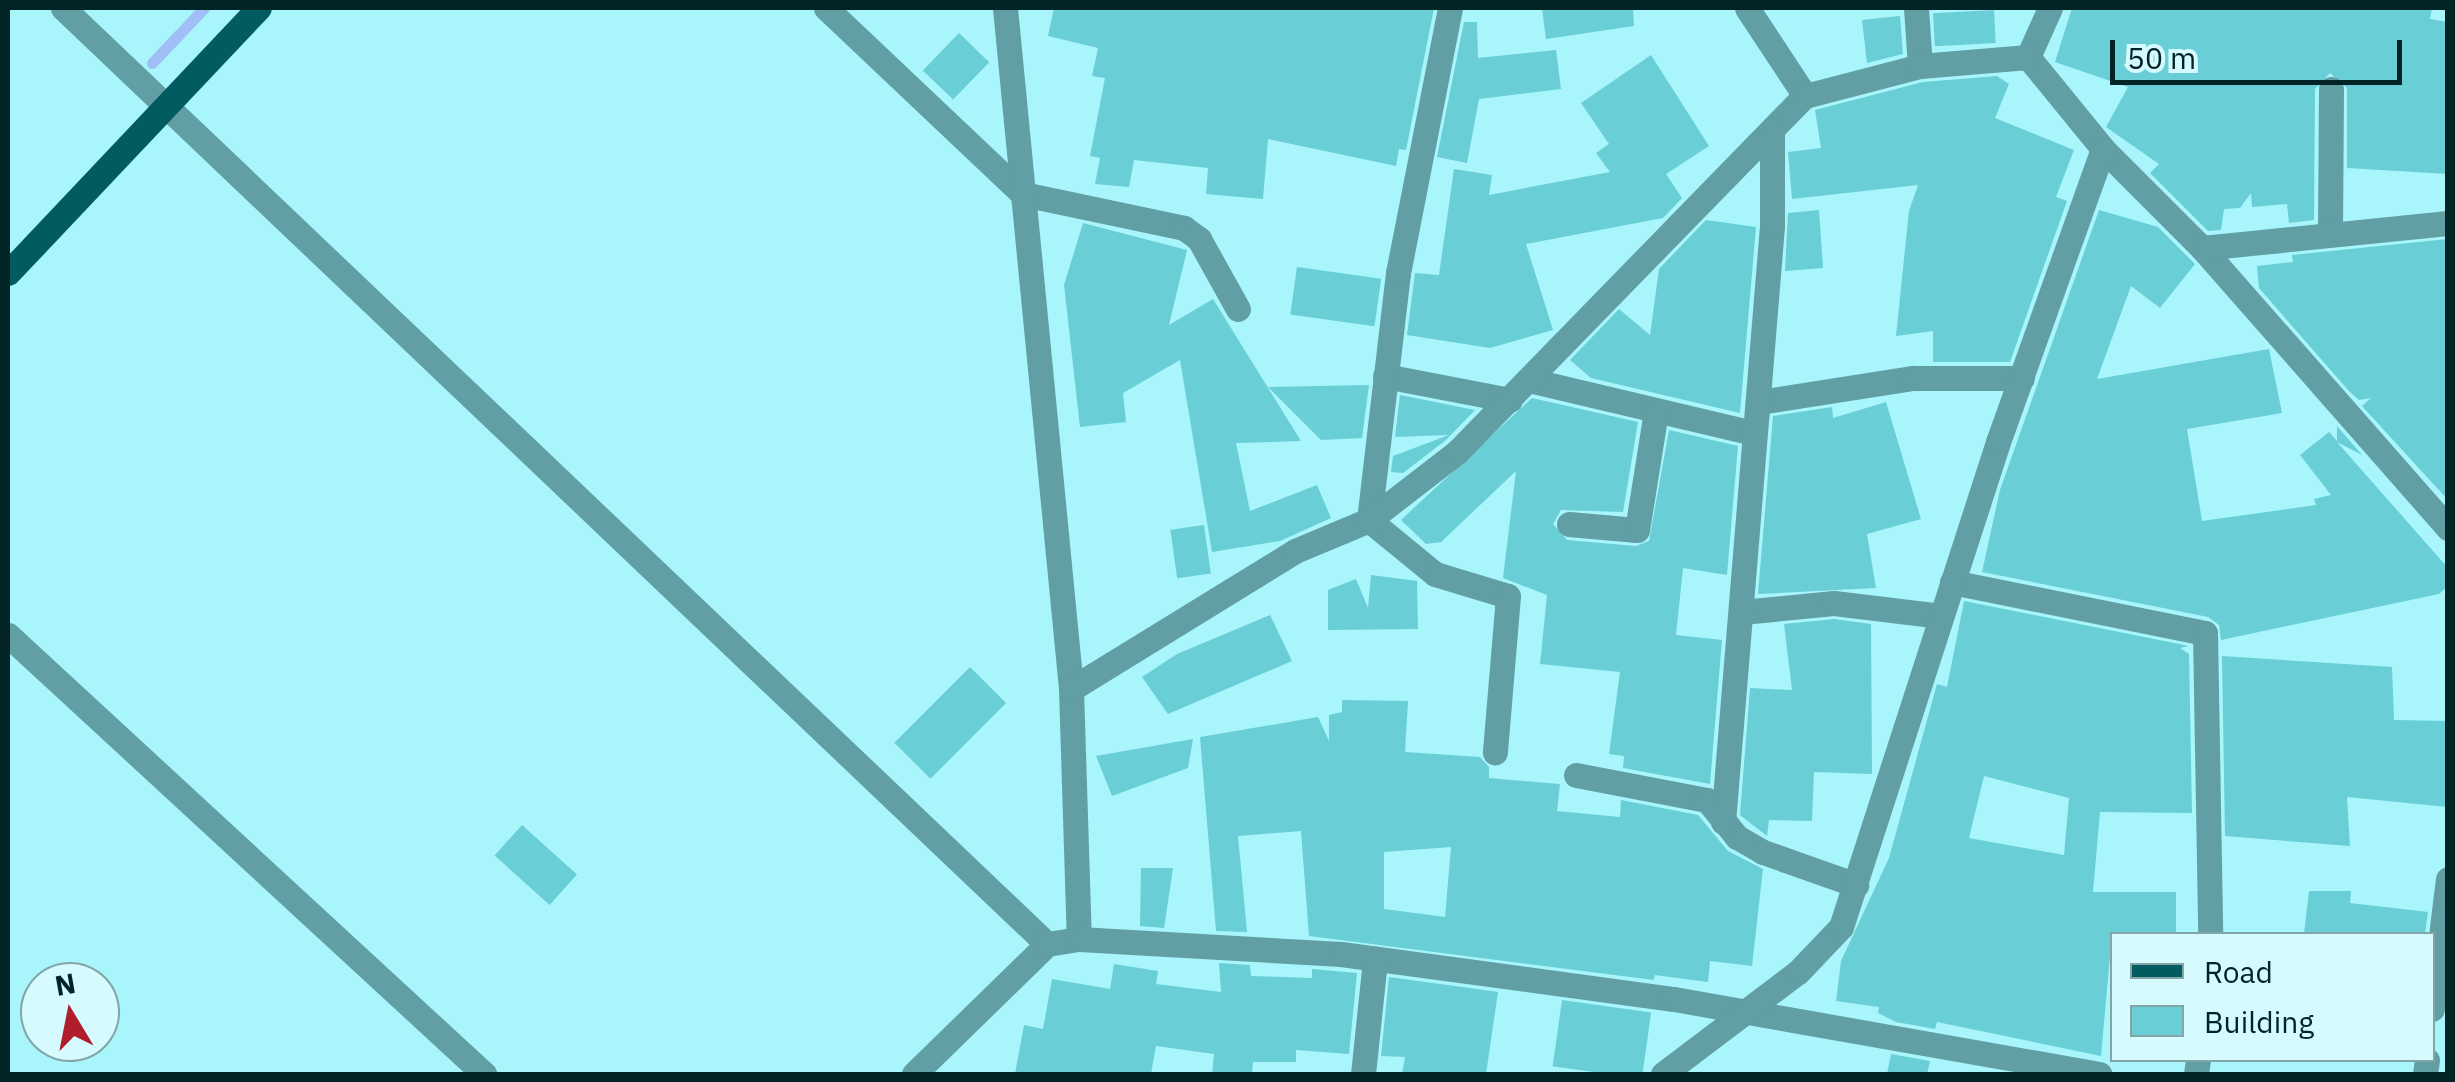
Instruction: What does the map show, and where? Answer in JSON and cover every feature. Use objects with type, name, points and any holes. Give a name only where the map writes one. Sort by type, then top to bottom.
[{"type":"main road","points":[[8,273],[259,8]]},
{"type":"street","points":[[64,8],[1047,944]]},
{"type":"street","points":[[826,8],[1023,194],[1184,228],[1199,240],[1238,310]]},
{"type":"street","points":[[1004,8],[1071,689],[1079,940]]},
{"type":"street","points":[[1369,520],[1385,376],[1450,8]]},
{"type":"street","points":[[1747,8],[1805,96]]},
{"type":"street","points":[[1916,8],[1920,66]]},
{"type":"street","points":[[2028,57],[2050,8]]},
{"type":"street","points":[[1071,689],[1295,551],[1369,520],[1510,400],[1676,221],[1805,96],[1920,66],[2028,57]]},
{"type":"street","points":[[2028,57],[2102,149],[2202,248],[2448,528]]},
{"type":"street","points":[[2330,232],[2331,89]]},
{"type":"street","points":[[1723,822],[1758,402],[1772,130]]},
{"type":"street","points":[[1662,1074],[1798,972],[1842,927],[1952,582],[2102,149]]},
{"type":"street","points":[[2202,248],[2448,222]]},
{"type":"street","points":[[1385,376],[1510,400]]},
{"type":"street","points":[[1758,402],[1913,378],[2022,378]]},
{"type":"street","points":[[1529,380],[1754,433]]},
{"type":"street","points":[[1569,524],[1638,530],[1656,411]]},
{"type":"street","points":[[1369,520],[1435,574],[1508,596],[1495,752]]},
{"type":"street","points":[[1952,582],[2205,633],[2210,932]]},
{"type":"street","points":[[1742,612],[1834,602],[1941,616]]},
{"type":"street","points":[[8,635],[484,1074]]},
{"type":"street","points":[[1576,776],[1707,800],[1723,822],[1763,852],[1856,884]]},
{"type":"street","points":[[2435,985],[2448,879]]},
{"type":"street","points":[[914,1074],[1047,944],[1079,940],[1375,959],[1745,1011],[2099,1074]]},
{"type":"street","points":[[1363,1074],[1375,959]]},
{"type":"building","points":[[1054,8],[1434,8],[1406,150],[1399,149],[1396,166],[1268,139],[1263,199],[1206,194],[1208,168],[1134,160],[1129,187],[1095,184],[1100,158],[1090,156],[1105,78],[1092,76],[1098,48],[1048,36]]},
{"type":"building","points":[[1542,8],[1633,8],[1634,26],[1546,39]]},
{"type":"building","points":[[2072,8],[2432,8],[2430,19],[2448,22],[2448,174],[2347,168],[2347,88],[2330,73],[2315,89],[2314,220],[2289,223],[2287,204],[2252,207],[2251,193],[2240,208],[2224,209],[2221,230],[2208,231],[2150,173],[2159,164],[2106,127],[2128,87],[2055,62]]},
{"type":"building","points":[[1994,10],[1996,43],[1935,46],[1933,13]]},
{"type":"building","points":[[1900,16],[1903,54],[1867,63],[1862,20]]},
{"type":"building","points":[[1464,22],[1477,22],[1478,58],[1556,50],[1561,89],[1479,99],[1467,163],[1437,157]]},
{"type":"building","points":[[959,33],[989,62],[953,100],[923,70]]},
{"type":"building","points":[[1651,55],[1709,146],[1666,174],[1682,198],[1663,218],[1526,244],[1553,330],[1490,348],[1407,335],[1415,273],[1439,275],[1454,169],[1492,175],[1489,195],[1610,172],[1596,153],[1609,144],[1581,103]]},
{"type":"building","points":[[1997,76],[2009,84],[1995,118],[2074,150],[2056,197],[2067,201],[2010,362],[1933,362],[1933,331],[1896,336],[1909,211],[1918,185],[1792,199],[1788,152],[1821,148],[1815,110],[1923,82]]},
{"type":"building","points":[[1819,210],[1823,268],[1785,271],[1788,213]]},
{"type":"building","points":[[2099,210],[2158,227],[2195,264],[2160,308],[2131,286],[2097,379],[2269,349],[2282,413],[2187,429],[2202,521],[2316,505],[2314,499],[2331,495],[2300,455],[2329,432],[2337,441],[2337,426],[2362,455],[2337,442],[2448,568],[2448,586],[2439,594],[2221,640],[2219,625],[2208,617],[1982,572],[2000,490]]},
{"type":"building","points":[[1706,220],[1756,227],[1740,413],[1591,378],[1570,360],[1619,309],[1650,335],[1659,269]]},
{"type":"building","points":[[1083,223],[1187,250],[1169,325],[1213,299],[1301,441],[1236,443],[1250,511],[1317,485],[1331,518],[1280,541],[1212,552],[1180,360],[1123,393],[1126,422],[1080,427],[1064,285]]},
{"type":"building","points":[[2448,239],[2448,500],[2362,406],[2371,398],[2359,400],[2349,391],[2259,288],[2257,266],[2293,262],[2292,255]]},
{"type":"building","points":[[1297,267],[1381,279],[1374,326],[1290,315]]},
{"type":"building","points":[[1369,385],[1362,438],[1321,440],[1268,387]]},
{"type":"building","points":[[1400,395],[1475,410],[1446,440],[1403,473],[1391,472],[1393,456],[1449,435],[1395,437]]},
{"type":"building","points":[[1532,398],[1638,422],[1623,512],[1561,510],[1553,524],[1567,540],[1636,546],[1649,541],[1669,430],[1738,446],[1727,575],[1683,568],[1676,635],[1722,640],[1710,784],[1623,768],[1624,756],[1609,754],[1620,672],[1540,664],[1547,595],[1503,578],[1516,471],[1441,542],[1426,544],[1401,520]]},
{"type":"building","points":[[1886,402],[1921,519],[1867,534],[1876,588],[1758,594],[1773,416],[1832,407],[1833,418]]},
{"type":"building","points":[[1204,525],[1211,574],[1177,578],[1170,530]]},
{"type":"building","points":[[1371,575],[1417,581],[1418,629],[1328,630],[1328,590],[1356,579],[1368,608]]},
{"type":"building","points":[[1964,601],[2189,646],[2180,648],[2189,654],[2192,813],[2100,812],[2093,892],[2176,892],[2176,932],[2110,932],[2101,1056],[1937,1022],[1935,1029],[1896,1022],[1878,1013],[1879,1007],[1836,1001],[1841,961],[1889,858],[1937,684],[1947,687]],"holes":[[[1984,776],[2069,798],[2064,855],[1969,838]]]},
{"type":"building","points":[[1270,615],[1292,661],[1168,714],[1142,677],[1177,654]]},
{"type":"building","points":[[1834,619],[1871,624],[1872,774],[1814,772],[1812,821],[1769,820],[1767,836],[1740,815],[1750,688],[1792,690],[1784,624]]},
{"type":"building","points":[[2222,656],[2392,667],[2394,720],[2448,721],[2447,807],[2347,797],[2350,846],[2225,836]]},
{"type":"building","points":[[970,667],[1006,703],[930,779],[894,743]]},
{"type":"building","points":[[1342,700],[1408,701],[1405,752],[1480,757],[1489,767],[1489,778],[1560,784],[1557,811],[1620,817],[1621,800],[1698,815],[1728,851],[1763,869],[1752,966],[1710,961],[1708,982],[1655,975],[1654,980],[1309,936],[1301,831],[1238,836],[1247,932],[1216,931],[1200,737],[1318,717],[1329,741],[1329,715],[1342,712]],"holes":[[[1451,847],[1445,917],[1384,909],[1384,852]]]},
{"type":"building","points":[[1193,739],[1188,768],[1112,796],[1096,756]]},
{"type":"building","points":[[522,825],[577,875],[550,905],[495,855]]},
{"type":"building","points":[[1141,868],[1173,868],[1164,928],[1140,926]]},
{"type":"building","points":[[2309,891],[2351,891],[2350,903],[2428,912],[2425,932],[2304,932]]},
{"type":"building","points":[[1219,963],[1250,965],[1251,976],[1312,978],[1312,969],[1357,973],[1349,1054],[1296,1050],[1296,1062],[1253,1062],[1252,1074],[1212,1074],[1214,1054],[1156,1046],[1151,1074],[1015,1074],[1024,1025],[1043,1029],[1052,979],[1110,989],[1114,964],[1158,971],[1156,984],[1221,992]]},
{"type":"building","points":[[1389,977],[1498,992],[1486,1074],[1402,1074],[1405,1057],[1381,1056]]},
{"type":"building","points":[[1562,1000],[1651,1013],[1642,1074],[1607,1074],[1553,1066]]},
{"type":"building","points":[[1891,1054],[1930,1061],[1927,1074],[1887,1074]]},
{"type":"waterway","points":[[152,63],[204,8]]}]
